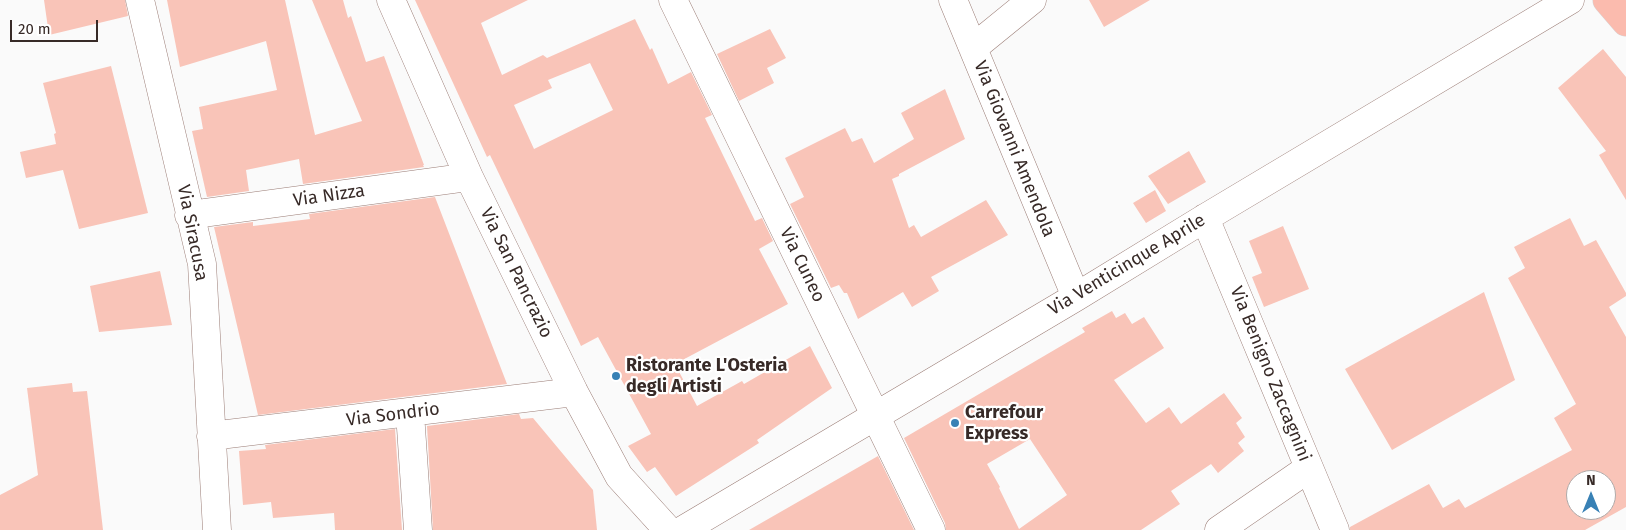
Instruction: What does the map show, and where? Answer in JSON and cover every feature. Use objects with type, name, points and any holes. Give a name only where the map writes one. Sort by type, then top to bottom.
[{"type":"main road","points":[[1607,0],[1626,22]]},
{"type":"street","name":"Via Siracusa","points":[[140,0],[202,264],[217,530]]},
{"type":"street","name":"Via San Pancrazio","points":[[391,0],[469,177],[574,392],[619,476],[668,530]]},
{"type":"street","name":"Via Cuneo","points":[[673,0],[931,530]]},
{"type":"street","name":"Via Giovanni Amendola","points":[[953,0],[1076,297]]},
{"type":"street","points":[[973,48],[1032,0]]},
{"type":"street","name":"Via Venticinque Aprile","points":[[683,530],[1076,297],[1570,0]]},
{"type":"street","name":"Via Nizza","points":[[189,215],[469,177]]},
{"type":"street","name":"Via Benigno Zaccagnini","points":[[1205,218],[1335,530]]},
{"type":"street","name":"Via Sondrio","points":[[211,436],[574,392]]},
{"type":"street","points":[[410,413],[418,530]]},
{"type":"street","points":[[1219,530],[1309,468]]},
{"type":"building","points":[[44,0],[125,0],[128,16],[49,35]]},
{"type":"building","points":[[167,0],[285,0],[315,135],[362,121],[312,0],[343,0],[348,18],[351,16],[366,62],[384,56],[424,167],[303,184],[299,159],[246,170],[249,191],[207,197],[192,131],[203,129],[199,107],[277,90],[266,41],[180,67]]},
{"type":"building","points":[[415,0],[528,0],[481,23],[502,75],[543,55],[547,58],[635,19],[650,50],[652,48],[668,84],[691,72],[712,115],[705,118],[755,221],[762,218],[773,241],[759,249],[788,304],[675,364],[697,406],[742,381],[744,384],[810,346],[832,388],[757,440],[759,443],[676,496],[655,467],[647,472],[628,446],[651,434],[598,337],[581,346],[490,155],[487,157]],"holes":[[[590,63],[613,110],[534,149],[514,105],[552,88],[548,80]]]},
{"type":"building","points":[[1089,0],[1150,0],[1104,27]]},
{"type":"building","points":[[770,29],[786,58],[767,68],[774,83],[739,101],[717,54]]},
{"type":"building","points":[[1603,49],[1626,77],[1626,200],[1599,155],[1606,151],[1558,88]]},
{"type":"building","points":[[111,66],[148,213],[79,229],[63,170],[26,178],[20,152],[56,144],[54,134],[56,133],[43,83]]},
{"type":"building","points":[[945,89],[965,139],[892,179],[909,228],[914,225],[921,237],[986,200],[1008,235],[931,277],[939,291],[912,307],[903,292],[858,319],[847,293],[844,293],[839,285],[831,288],[790,204],[804,197],[785,158],[845,128],[852,142],[862,138],[874,163],[914,139],[901,113]]},
{"type":"building","points":[[1189,151],[1206,182],[1168,204],[1148,176]]},
{"type":"building","points":[[1155,190],[1166,211],[1146,223],[1133,203]]},
{"type":"building","points":[[435,197],[507,384],[258,415],[214,227],[253,222],[253,226],[310,219],[309,214]]},
{"type":"building","points":[[1570,218],[1584,246],[1596,240],[1626,293],[1626,296],[1609,307],[1626,337],[1626,507],[1616,513],[1616,470],[1566,470],[1566,520],[1603,520],[1585,530],[1350,530],[1350,527],[1429,484],[1443,508],[1459,499],[1465,508],[1572,450],[1554,418],[1576,404],[1508,278],[1525,268],[1514,247]]},
{"type":"building","points":[[1283,226],[1309,289],[1264,307],[1252,277],[1262,273],[1249,241]]},
{"type":"building","points":[[160,271],[172,325],[99,332],[90,286]]},
{"type":"building","points":[[1484,292],[1515,380],[1392,450],[1345,369]]},
{"type":"building","points":[[1112,311],[1116,318],[1125,313],[1132,324],[1144,317],[1164,348],[1114,380],[1146,423],[1169,407],[1181,424],[1224,393],[1242,418],[1236,423],[1245,437],[1238,443],[1244,451],[1218,473],[1211,464],[1171,491],[1180,504],[1141,530],[946,530],[945,523],[904,438],[1085,332],[1082,328]],"holes":[[[1030,439],[1067,495],[1019,529],[1000,487],[987,464]]]},
{"type":"building","points":[[72,383],[73,392],[87,391],[103,530],[0,530],[0,495],[38,475],[27,388]]},
{"type":"building","points":[[519,414],[521,419],[533,418],[593,490],[597,530],[433,530],[427,426]]},
{"type":"building","points":[[395,429],[402,530],[335,530],[334,513],[273,518],[271,502],[243,505],[239,451],[266,449],[265,445]]},
{"type":"building","points":[[878,456],[914,530],[749,530]]},
{"type":"place","name":"Ristorante L'Osteria degli Artisti","points":[[616,376]]},
{"type":"place","name":"Carrefour Express","points":[[955,423]]}]
